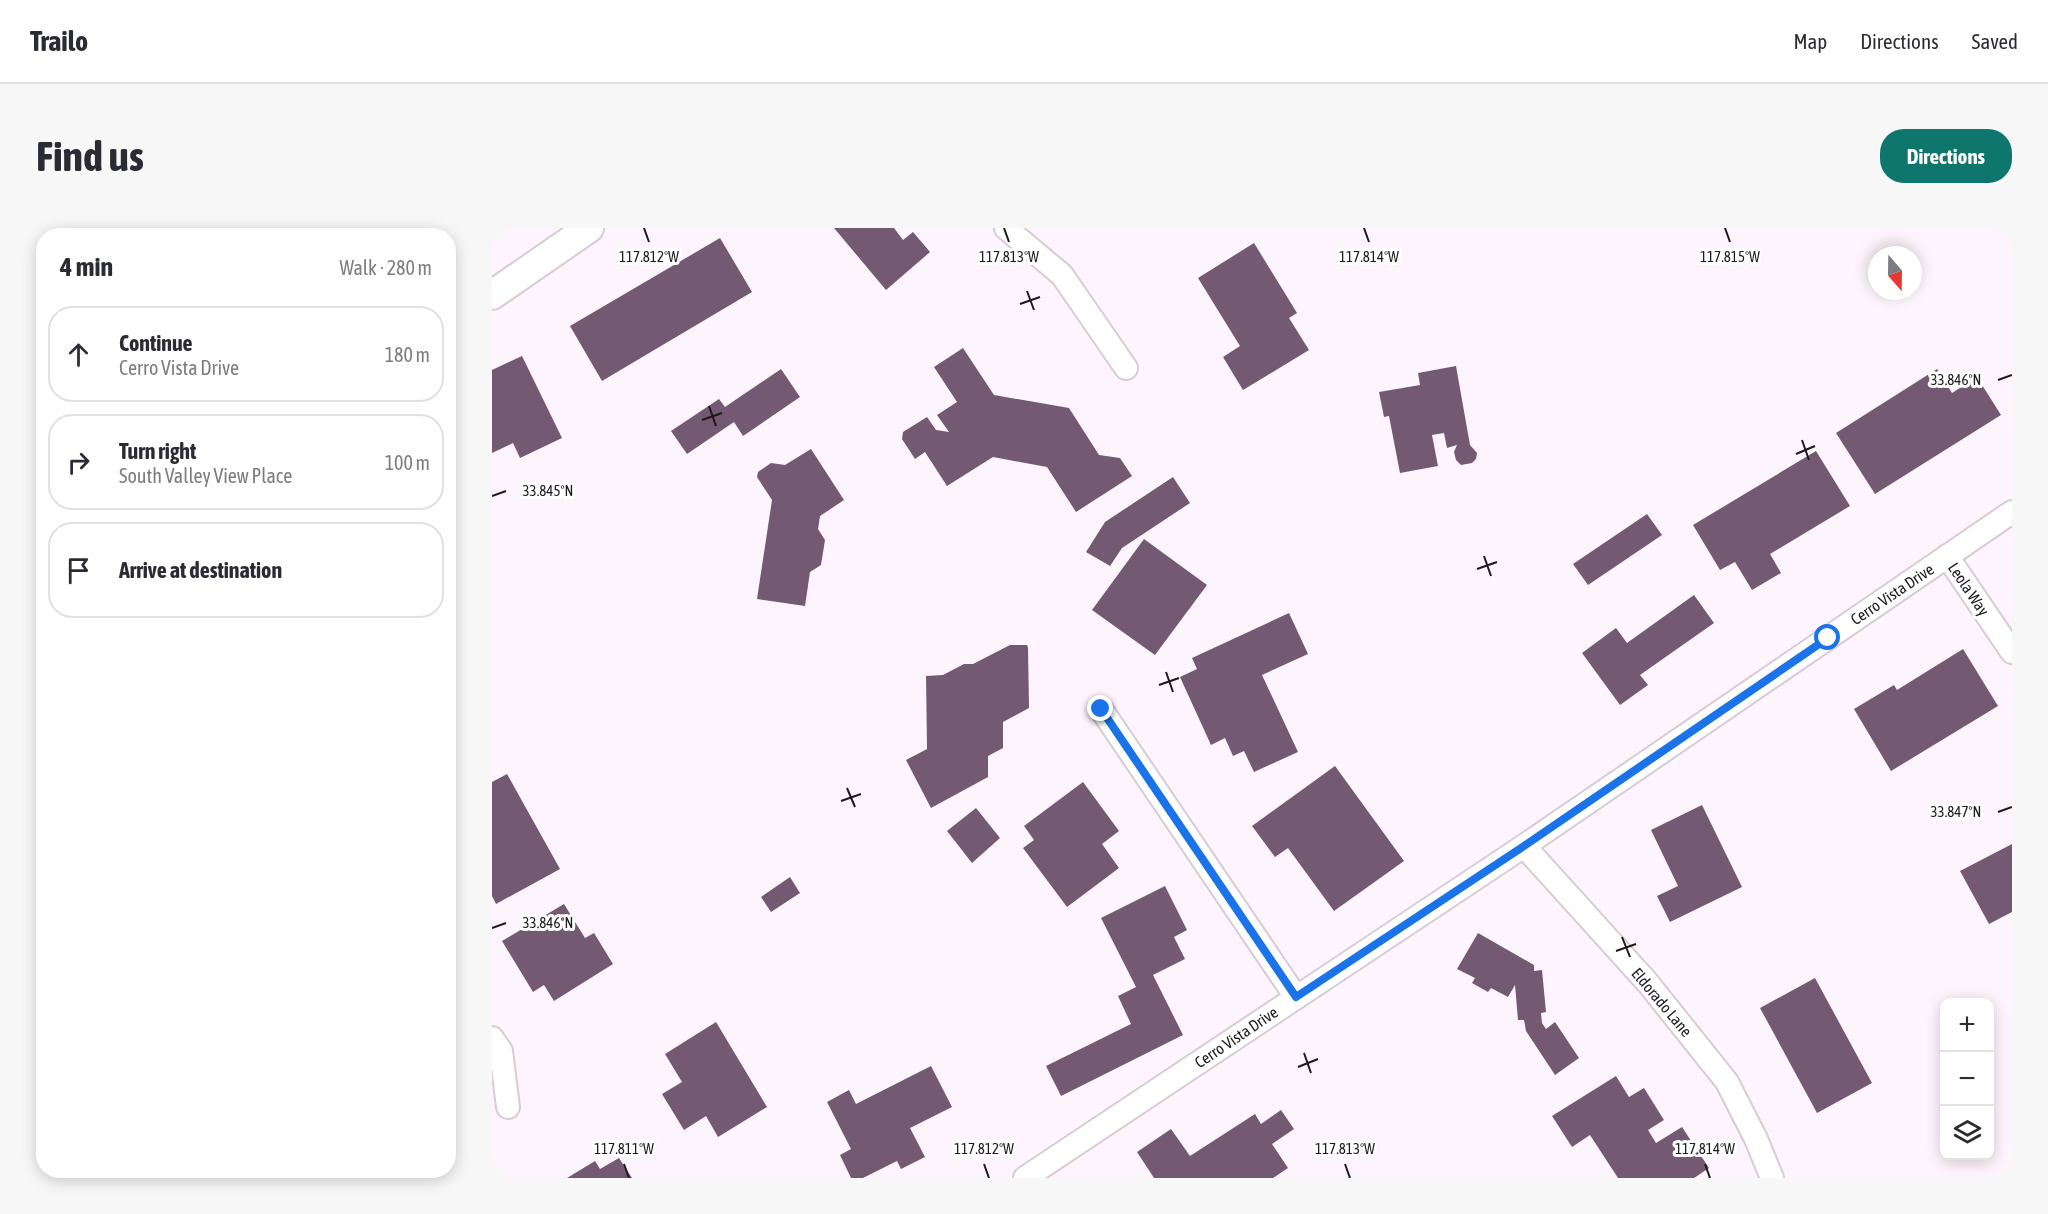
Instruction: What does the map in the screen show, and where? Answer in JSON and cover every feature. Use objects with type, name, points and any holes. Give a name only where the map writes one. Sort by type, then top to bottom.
[{"type":"street","points":[[492,295],[589,228]]},
{"type":"street","points":[[1006,228],[1062,275],[1126,368]]},
{"type":"street","name":"Cerro Vista Drive","points":[[1025,1178],[1524,846],[2012,512]]},
{"type":"street","name":"Leola Way","points":[[1947,556],[2012,652]]},
{"type":"street","points":[[1101,709],[1296,997]]},
{"type":"street","name":"Eldorado Lane","points":[[1524,846],[1647,982],[1727,1082],[1756,1139],[1772,1178]]},
{"type":"street","points":[[492,1038],[501,1051],[508,1107]]},
{"type":"building","points":[[834,228],[894,228],[903,240],[913,232],[930,252],[886,290]]},
{"type":"building","points":[[720,238],[752,292],[602,381],[570,326]]},
{"type":"building","points":[[1254,243],[1297,313],[1289,318],[1309,350],[1243,390],[1223,357],[1240,346],[1198,278]]},
{"type":"building","points":[[963,348],[994,395],[1069,408],[1099,455],[1120,458],[1132,476],[1076,512],[1047,467],[993,457],[947,486],[925,452],[915,459],[902,439],[903,432],[927,417],[936,430],[949,432],[937,415],[957,402],[934,367]]},
{"type":"building","points":[[522,356],[562,438],[520,458],[513,443],[492,453],[492,370]]},
{"type":"building","points":[[1456,366],[1470,445],[1477,453],[1476,459],[1472,463],[1461,465],[1456,460],[1454,452],[1457,445],[1447,448],[1444,433],[1432,435],[1438,466],[1400,473],[1389,416],[1384,417],[1379,392],[1420,385],[1418,373]]},
{"type":"building","points":[[781,369],[800,397],[743,436],[734,422],[687,454],[671,431],[719,399],[725,407]]},
{"type":"building","points":[[1937,369],[1952,393],[1977,377],[2001,415],[1875,494],[1836,433]]},
{"type":"building","points":[[811,449],[844,500],[820,516],[818,529],[825,540],[821,565],[810,572],[805,606],[757,599],[772,500],[757,477],[758,472],[771,463],[785,465]]},
{"type":"building","points":[[1816,451],[1850,506],[1770,554],[1781,573],[1752,590],[1735,562],[1720,570],[1693,525]]},
{"type":"building","points":[[1173,477],[1190,503],[1122,548],[1110,566],[1086,552],[1105,522]]},
{"type":"building","points":[[1647,514],[1662,535],[1588,585],[1573,564]]},
{"type":"building","points":[[1144,539],[1207,585],[1155,655],[1092,610]]},
{"type":"building","points":[[1694,595],[1714,623],[1640,675],[1648,685],[1620,705],[1582,653],[1616,628],[1627,643]]},
{"type":"building","points":[[1289,613],[1308,654],[1262,675],[1298,752],[1254,772],[1244,751],[1233,756],[1225,738],[1211,745],[1180,677],[1197,669],[1192,658]]},
{"type":"building","points":[[1010,645],[1027,645],[1028,648],[1029,708],[1003,722],[1003,748],[988,756],[988,777],[931,808],[906,760],[927,749],[926,676],[943,675],[964,664],[973,664]]},
{"type":"building","points":[[1963,649],[1998,706],[1891,771],[1854,709],[1894,685],[1897,690]]},
{"type":"building","points":[[1335,766],[1404,861],[1334,911],[1288,848],[1275,857],[1252,826]]},
{"type":"building","points":[[507,774],[560,869],[496,904],[492,896],[492,782]]},
{"type":"building","points":[[1083,782],[1119,831],[1102,844],[1119,868],[1067,907],[1023,848],[1034,840],[1024,826]]},
{"type":"building","points":[[1702,805],[1742,887],[1670,922],[1657,896],[1678,886],[1651,830]]},
{"type":"building","points":[[976,808],[1000,838],[972,863],[947,831]]},
{"type":"building","points":[[2012,844],[2012,912],[1989,924],[1960,871]]},
{"type":"building","points":[[790,877],[800,893],[771,912],[761,897]]},
{"type":"building","points":[[1165,886],[1187,930],[1174,937],[1185,959],[1153,975],[1183,1035],[1061,1096],[1046,1066],[1131,1024],[1118,996],[1136,987],[1101,918]]},
{"type":"building","points":[[564,904],[585,938],[594,933],[613,964],[554,1001],[544,985],[533,992],[502,941]]},
{"type":"building","points":[[1478,933],[1534,965],[1534,971],[1542,970],[1546,1012],[1541,1013],[1542,1023],[1546,1029],[1555,1022],[1579,1058],[1555,1075],[1526,1031],[1524,1020],[1518,1020],[1515,985],[1508,997],[1491,988],[1488,992],[1472,983],[1475,978],[1457,969]]},
{"type":"building","points":[[1815,978],[1872,1083],[1817,1113],[1760,1008]]},
{"type":"building","points":[[716,1022],[767,1107],[718,1137],[706,1116],[684,1130],[662,1094],[682,1082],[665,1054]]},
{"type":"building","points":[[931,1066],[952,1107],[910,1128],[925,1157],[901,1169],[897,1161],[863,1178],[851,1178],[840,1155],[851,1149],[827,1102],[849,1090],[856,1104]]},
{"type":"building","points":[[1616,1076],[1629,1097],[1644,1088],[1664,1120],[1648,1130],[1656,1143],[1682,1127],[1709,1168],[1694,1178],[1618,1178],[1590,1135],[1572,1147],[1552,1116]]},
{"type":"building","points":[[1281,1110],[1294,1129],[1272,1144],[1288,1168],[1273,1178],[1154,1178],[1137,1152],[1171,1129],[1190,1156],[1255,1114],[1261,1124]]},
{"type":"building","points":[[619,1158],[632,1178],[567,1178],[595,1161],[600,1169]]},
{"type":"route","points":[[1101,709],[1296,997],[1524,846],[1828,638]]}]
